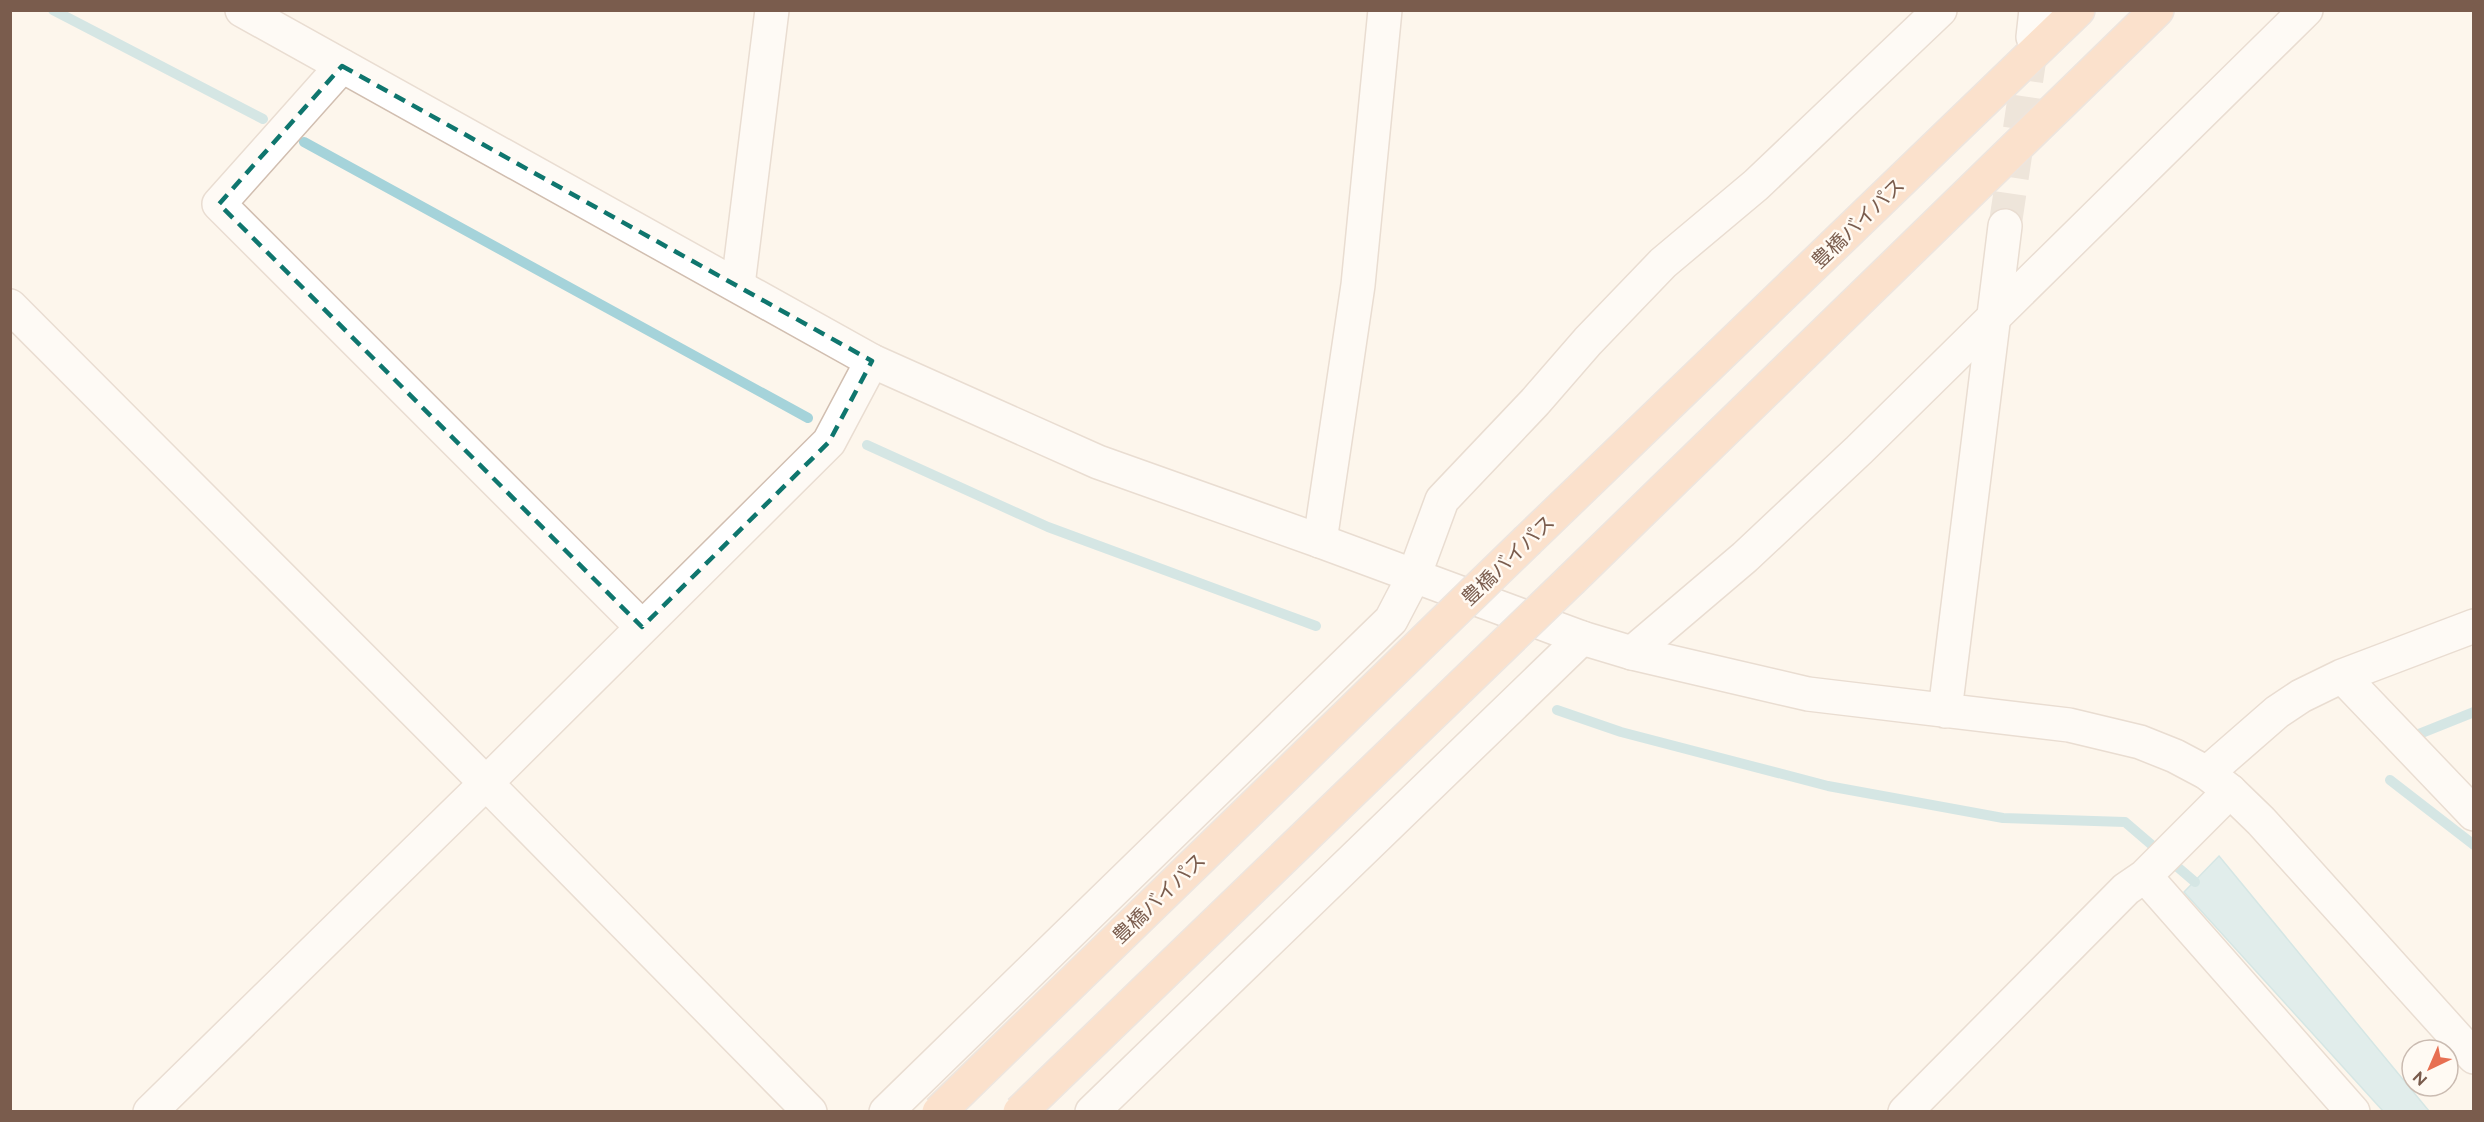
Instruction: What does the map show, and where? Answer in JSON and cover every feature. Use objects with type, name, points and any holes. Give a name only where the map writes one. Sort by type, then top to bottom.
[{"type":"highway","name":"豊橋バイパス","points":[[939,1112],[2078,10]]},
{"type":"highway","points":[[1020,1112],[2157,10]]},
{"type":"street","points":[[242,10],[872,361],[1098,462],[1582,638],[1632,653],[1808,694],[2069,725],[2140,742],[2175,756],[2218,782],[2260,821],[2474,1057]]},
{"type":"street","points":[[738,285],[772,10]]},
{"type":"street","points":[[1320,541],[1358,285],[1385,10]]},
{"type":"street","points":[[886,1112],[1391,620],[1414,576],[1442,500],[1588,341],[1663,263],[1756,185],[1940,10]]},
{"type":"street","points":[[1632,653],[1745,557],[1859,450],[2306,10]]},
{"type":"street","points":[[342,66],[219,204],[642,627]]},
{"type":"street","points":[[1945,711],[2005,226]]},
{"type":"street","points":[[10,306],[486,783],[810,1112]]},
{"type":"street","points":[[150,1112],[486,783],[829,442],[872,361]]},
{"type":"street","points":[[1905,1112],[2126,889],[2149,872],[2183,839],[2218,782],[2277,712],[2301,696],[2342,676],[2474,626]]},
{"type":"street","points":[[1092,1112],[1582,638]]},
{"type":"street","points":[[2342,676],[2474,813]]},
{"type":"street","points":[[2149,872],[2353,1112]]},
{"type":"highlighted area","points":[[342,66],[872,361],[829,442],[642,627],[219,204]]},
{"type":"water","points":[[2219,856],[2400,1076],[2400,1098],[2418,1098],[2429,1111],[2383,1111],[2184,892]]},
{"type":"waterway","points":[[53,10],[263,119]]},
{"type":"waterway","points":[[304,142],[808,418]]},
{"type":"waterway","points":[[867,445],[1048,527],[1316,626]]},
{"type":"waterway","points":[[1557,710],[1621,732],[1828,786],[2003,818],[2125,822],[2195,882]]},
{"type":"waterway","points":[[2419,734],[2474,712]]},
{"type":"waterway","points":[[2390,780],[2474,845]]},
{"type":"tunnel","points":[[2005,226],[2033,38]]}]
